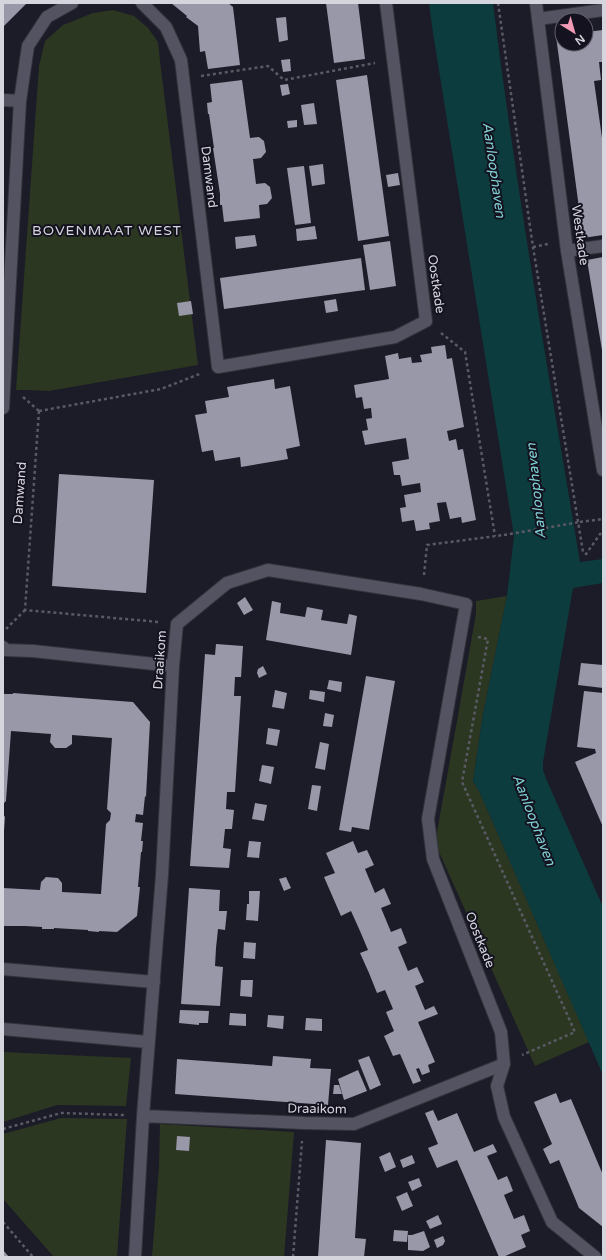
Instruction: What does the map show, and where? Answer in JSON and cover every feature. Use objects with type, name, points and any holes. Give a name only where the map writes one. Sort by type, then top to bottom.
[{"type":"street","points":[[3,408],[20,101],[28,46],[47,17],[72,3]]},
{"type":"street","name":"Damwand","points":[[142,3],[166,27],[181,60],[218,367]]},
{"type":"street","name":"Oostkade","points":[[386,3],[426,321]]},
{"type":"street","name":"Westkade","points":[[536,3],[567,251],[603,470]]},
{"type":"street","points":[[538,19],[603,10]]},
{"type":"street","points":[[3,100],[20,101]]},
{"type":"street","points":[[567,251],[603,246]]},
{"type":"street","points":[[218,367],[395,337],[426,321]]},
{"type":"street","name":"Draaikom","points":[[135,1257],[148,1042],[162,875],[173,666],[177,624],[227,583],[268,570],[421,594],[466,604]]},
{"type":"street","name":"Oostkade","points":[[466,604],[428,819],[433,859],[501,1032],[504,1064],[497,1086],[504,1117],[552,1222],[595,1257]]},
{"type":"street","points":[[3,647],[6,650],[33,651],[173,666]]},
{"type":"street","points":[[3,969],[154,982]]},
{"type":"street","points":[[3,1029],[148,1042]]},
{"type":"street","name":"Draaikom","points":[[143,1116],[354,1124],[504,1064]]},
{"type":"path","points":[[503,3],[498,4],[533,247],[583,552],[586,554],[603,530]]},
{"type":"path","points":[[183,79],[268,66],[284,80],[393,60]]},
{"type":"path","points":[[533,247],[539,246]]},
{"type":"path","name":"Oostkade","points":[[426,321],[465,352],[495,536]]},
{"type":"path","name":"Damwand","points":[[26,610],[39,411],[161,389],[218,367]]},
{"type":"path","points":[[421,594],[427,545],[504,535],[603,519]]},
{"type":"path","points":[[3,631],[26,610],[177,624]]},
{"type":"path","points":[[461,633],[488,639],[462,782],[575,1032],[504,1064]]},
{"type":"path","points":[[3,1129],[60,1113],[143,1116]]},
{"type":"path","points":[[293,1257],[304,1123]]},
{"type":"path","points":[[3,1222],[33,1257]]},
{"type":"shaded area","points":[[113,10],[134,16],[148,28],[158,42],[198,365],[49,391],[16,390],[39,66],[45,41],[63,25],[93,13]]},
{"type":"shaded area","points":[[507,596],[483,714],[473,781],[480,793],[589,1042],[535,1066],[435,843],[476,614],[476,601]]},
{"type":"shaded area","points":[[3,1052],[131,1058],[126,1106],[57,1105],[3,1122]]},
{"type":"shaded area","points":[[61,1118],[127,1119],[117,1257],[54,1257],[3,1199],[3,1134]]},
{"type":"shaded area","points":[[160,1124],[294,1132],[284,1257],[152,1257],[159,1167]]},
{"type":"water","name":"Aanloophaven","points":[[429,3],[493,3],[522,213],[580,562],[603,559],[603,583],[573,588],[543,762],[543,770],[603,907],[603,1075],[480,793],[473,781],[483,714],[507,596],[514,536]]},
{"type":"building","points":[[3,3],[27,3],[3,27]]},
{"type":"building","points":[[171,3],[228,3],[233,7],[240,65],[208,69],[205,51],[200,52],[198,26]]},
{"type":"building","points":[[326,3],[358,3],[365,59],[334,63]]},
{"type":"building","points":[[286,17],[288,40],[279,42],[276,18]]},
{"type":"building","points":[[603,30],[603,62],[599,62],[601,80],[594,81],[603,145],[603,235],[583,238],[558,52],[594,52],[594,31]]},
{"type":"building","points":[[290,59],[291,71],[283,72],[281,60]]},
{"type":"building","points":[[367,75],[389,236],[358,241],[336,80]]},
{"type":"building","points":[[242,80],[250,138],[259,137],[264,141],[266,152],[261,158],[253,159],[256,184],[265,183],[270,187],[272,198],[267,204],[259,205],[260,218],[224,222],[222,205],[220,205],[220,194],[207,103],[212,102],[210,84]]},
{"type":"building","points":[[288,84],[290,94],[282,96],[280,85]]},
{"type":"building","points":[[314,103],[317,124],[304,125],[301,105]]},
{"type":"building","points":[[297,120],[297,127],[288,128],[287,121]]},
{"type":"building","points":[[323,164],[325,184],[312,186],[309,166]]},
{"type":"building","points":[[304,166],[311,223],[295,225],[287,168]]},
{"type":"building","points":[[398,173],[400,185],[388,187],[386,175]]},
{"type":"building","points":[[315,226],[317,239],[297,241],[296,229]]},
{"type":"building","points":[[255,235],[257,246],[236,249],[235,237]]},
{"type":"building","points":[[390,241],[396,286],[370,290],[363,245]]},
{"type":"building","points":[[603,257],[603,350],[602,350],[587,260]]},
{"type":"building","points":[[361,258],[365,290],[224,309],[220,278]]},
{"type":"building","points":[[336,299],[338,311],[326,313],[324,301]]},
{"type":"building","points":[[191,301],[193,314],[179,316],[177,303]]},
{"type":"building","points":[[445,345],[447,359],[452,358],[464,427],[447,431],[449,441],[456,439],[458,450],[463,449],[476,520],[462,523],[461,517],[450,519],[446,502],[437,503],[440,521],[429,523],[430,529],[416,531],[414,520],[402,522],[400,508],[406,507],[404,495],[421,492],[420,483],[402,486],[400,475],[394,475],[392,462],[409,459],[406,438],[365,445],[362,431],[368,430],[366,419],[372,418],[371,408],[364,409],[362,397],[356,398],[354,385],[389,379],[385,356],[398,353],[399,359],[411,357],[412,363],[422,362],[420,355],[432,353],[431,347]]},
{"type":"building","points":[[274,379],[275,389],[290,386],[300,446],[286,449],[288,459],[241,467],[240,457],[215,461],[213,450],[202,452],[195,415],[207,413],[205,401],[229,397],[227,387]]},
{"type":"building","points":[[59,474],[154,480],[146,593],[52,586]]},
{"type":"building","points":[[245,597],[253,610],[244,615],[237,603]]},
{"type":"building","points":[[272,601],[281,603],[280,613],[305,617],[307,607],[323,610],[321,620],[347,624],[349,614],[357,616],[351,655],[266,640]]},
{"type":"building","points":[[216,644],[243,646],[241,677],[235,677],[234,696],[241,696],[235,792],[227,792],[226,809],[234,810],[232,829],[225,829],[223,848],[231,849],[229,868],[190,866],[205,654],[215,655]]},
{"type":"building","points":[[581,663],[603,665],[603,688],[578,685]]},
{"type":"building","points":[[263,666],[267,674],[259,678],[257,673],[258,669]]},
{"type":"building","points":[[366,676],[395,681],[369,830],[352,827],[351,832],[339,830]]},
{"type":"building","points":[[329,680],[342,682],[341,692],[327,689]]},
{"type":"building","points":[[275,690],[287,693],[284,709],[272,707]]},
{"type":"building","points":[[310,690],[325,692],[324,702],[309,699]]},
{"type":"building","points":[[584,691],[603,693],[603,827],[575,762],[596,753],[595,749],[577,747]]},
{"type":"building","points":[[13,693],[133,702],[150,722],[146,797],[145,796],[143,815],[136,814],[135,822],[143,823],[137,916],[117,932],[3,926],[3,888],[40,890],[41,882],[46,877],[58,878],[62,883],[62,892],[101,894],[106,824],[110,820],[111,813],[107,809],[112,738],[72,735],[72,744],[66,748],[55,748],[50,742],[51,734],[11,731],[6,801],[3,804],[3,694]]},
{"type":"building","points":[[325,713],[334,715],[332,727],[323,726]]},
{"type":"building","points":[[268,728],[280,730],[277,746],[266,744]]},
{"type":"building","points":[[320,742],[329,744],[325,770],[315,768]]},
{"type":"building","points":[[262,765],[274,767],[271,784],[259,781]]},
{"type":"building","points":[[312,785],[321,786],[317,811],[308,809]]},
{"type":"building","points":[[255,803],[267,805],[264,821],[252,819]]},
{"type":"building","points":[[3,814],[5,817],[4,831],[3,831]]},
{"type":"building","points":[[249,841],[261,842],[259,858],[247,857]]},
{"type":"building","points":[[353,841],[358,853],[367,850],[374,865],[365,869],[375,893],[384,888],[391,904],[381,908],[391,932],[401,928],[407,943],[398,947],[408,971],[417,967],[424,982],[415,986],[425,1010],[434,1006],[438,1014],[418,1022],[435,1062],[428,1065],[430,1072],[422,1075],[419,1068],[416,1069],[421,1081],[413,1084],[400,1054],[393,1056],[384,1036],[394,1031],[386,1012],[393,1009],[385,990],[377,993],[360,953],[368,950],[360,931],[351,911],[341,916],[324,877],[335,873],[326,853]]},
{"type":"building","points":[[286,877],[291,888],[284,891],[279,879]]},
{"type":"building","points":[[189,888],[220,890],[219,911],[227,911],[225,930],[218,929],[216,948],[215,966],[223,967],[220,1006],[181,1004]]},
{"type":"building","points":[[249,891],[260,891],[258,921],[246,920],[247,904],[249,904]]},
{"type":"building","points":[[244,942],[256,943],[255,959],[243,958]]},
{"type":"building","points":[[241,980],[253,980],[252,997],[240,996]]},
{"type":"building","points":[[180,1010],[209,1011],[208,1023],[199,1023],[199,1025],[179,1023]]},
{"type":"building","points":[[230,1013],[246,1014],[246,1026],[229,1025]]},
{"type":"building","points":[[268,1015],[284,1016],[283,1029],[267,1027]]},
{"type":"building","points":[[306,1018],[322,1019],[322,1031],[305,1030]]},
{"type":"building","points":[[273,1056],[311,1059],[310,1068],[331,1069],[328,1105],[175,1094],[177,1059],[272,1066]]},
{"type":"building","points":[[369,1056],[381,1085],[370,1090],[358,1060]]},
{"type":"building","points":[[358,1070],[367,1091],[344,1100],[338,1079]]},
{"type":"building","points":[[334,1085],[339,1085],[342,1094],[333,1094]]},
{"type":"building","points":[[556,1093],[560,1103],[571,1099],[603,1175],[603,1227],[579,1208],[559,1160],[550,1164],[543,1149],[552,1144],[534,1102]]},
{"type":"building","points":[[433,1110],[438,1121],[457,1113],[474,1152],[493,1144],[497,1152],[487,1156],[498,1180],[507,1176],[510,1183],[513,1191],[504,1195],[514,1219],[524,1215],[530,1231],[521,1235],[526,1247],[503,1257],[499,1257],[457,1160],[437,1168],[428,1148],[438,1144],[425,1113]]},
{"type":"building","points":[[177,1136],[190,1137],[189,1151],[176,1150]]},
{"type":"building","points":[[326,1140],[361,1143],[355,1238],[366,1239],[364,1257],[318,1257]]},
{"type":"building","points":[[390,1152],[396,1167],[385,1172],[379,1157]]},
{"type":"building","points":[[412,1155],[415,1163],[403,1168],[400,1160]]},
{"type":"building","points":[[419,1178],[422,1186],[412,1191],[408,1182]]},
{"type":"building","points":[[407,1192],[413,1206],[402,1211],[396,1197]]},
{"type":"building","points":[[438,1215],[442,1224],[430,1229],[426,1221]]},
{"type":"building","points":[[394,1230],[408,1231],[407,1242],[393,1241]]},
{"type":"building","points":[[424,1231],[430,1247],[423,1251],[408,1250],[408,1235]]},
{"type":"building","points":[[443,1236],[445,1241],[443,1245],[437,1248],[434,1240]]},
{"type":"building","points":[[3,1250],[9,1257],[3,1257]]},
{"type":"district","name":"BOVENMAAT WEST","points":[[107,230]]}]
